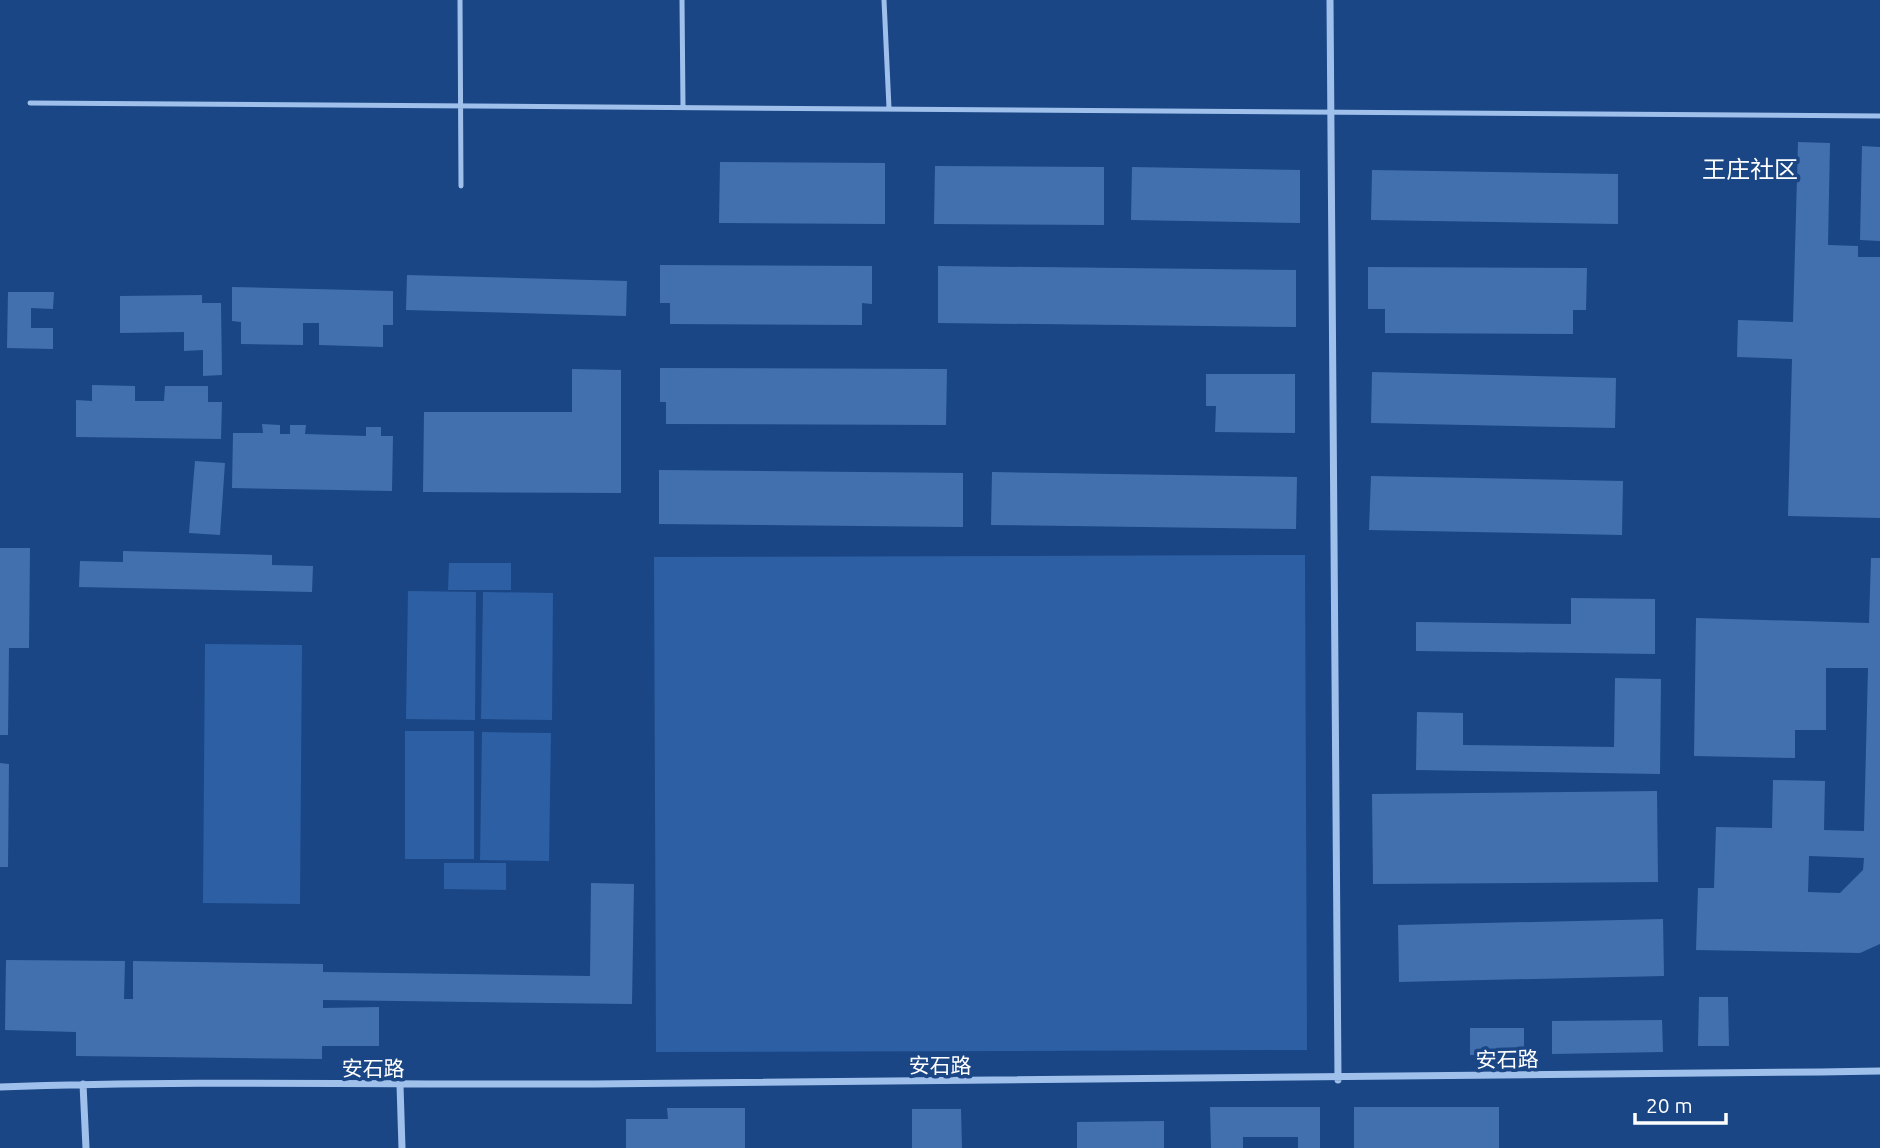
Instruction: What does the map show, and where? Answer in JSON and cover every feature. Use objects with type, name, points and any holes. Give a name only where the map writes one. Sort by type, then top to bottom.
[{"type":"street","points":[[1330,0],[1338,1080]]},
{"type":"street","name":"安石路","points":[[0,1087],[83,1084],[1338,1080],[1880,1071]]},
{"type":"street","points":[[83,1084],[86,1148]]},
{"type":"street","points":[[400,1085],[402,1148]]},
{"type":"lane","points":[[460,0],[461,186]]},
{"type":"lane","points":[[682,0],[682,107]]},
{"type":"lane","points":[[884,0],[889,108]]},
{"type":"lane","points":[[30,103],[1880,116]]},
{"type":"shaded area","points":[[1305,555],[1307,1050],[656,1052],[654,557]]},
{"type":"shaded area","points":[[449,563],[511,563],[511,590],[448,590]]},
{"type":"shaded area","points":[[408,591],[476,592],[475,720],[406,719]]},
{"type":"shaded area","points":[[483,592],[553,593],[552,720],[481,719]]},
{"type":"shaded area","points":[[205,644],[302,645],[300,904],[203,903]]},
{"type":"shaded area","points":[[405,731],[474,731],[474,859],[405,859]]},
{"type":"shaded area","points":[[482,732],[551,733],[549,861],[480,860]]},
{"type":"shaded area","points":[[444,863],[506,863],[506,890],[444,889]]},
{"type":"building","points":[[1798,142],[1830,143],[1828,245],[1858,246],[1858,257],[1880,257],[1880,518],[1788,516],[1792,359],[1737,357],[1738,320],[1793,322]]},
{"type":"building","points":[[1862,146],[1880,147],[1880,241],[1860,240]]},
{"type":"building","points":[[720,162],[885,163],[885,224],[719,223]]},
{"type":"building","points":[[935,166],[1104,167],[1104,225],[934,224]]},
{"type":"building","points":[[1132,167],[1300,170],[1300,223],[1131,220]]},
{"type":"building","points":[[1372,170],[1618,174],[1618,224],[1371,220]]},
{"type":"building","points":[[660,265],[872,266],[872,304],[862,303],[862,325],[670,324],[670,303],[660,303]]},
{"type":"building","points":[[938,266],[1296,270],[1296,327],[938,323]]},
{"type":"building","points":[[1368,267],[1587,268],[1586,310],[1573,310],[1573,334],[1385,333],[1385,309],[1368,309]]},
{"type":"building","points":[[407,275],[627,281],[626,316],[406,310]]},
{"type":"building","points":[[232,287],[393,291],[393,325],[383,325],[383,347],[319,345],[319,323],[303,323],[303,345],[241,344],[241,322],[232,321]]},
{"type":"building","points":[[8,292],[54,292],[53,309],[31,308],[31,328],[53,328],[53,349],[7,348]]},
{"type":"building","points":[[202,295],[202,303],[221,303],[222,375],[203,376],[203,350],[184,351],[184,332],[120,333],[120,296]]},
{"type":"building","points":[[660,368],[947,369],[946,425],[666,424],[666,402],[660,402]]},
{"type":"building","points":[[572,369],[621,370],[621,493],[423,492],[424,412],[572,412]]},
{"type":"building","points":[[1372,372],[1616,378],[1615,428],[1371,423]]},
{"type":"building","points":[[1206,374],[1295,374],[1295,433],[1215,432],[1216,406],[1206,406]]},
{"type":"building","points":[[92,385],[135,386],[135,401],[164,401],[165,386],[208,386],[208,402],[222,402],[221,439],[76,437],[76,400],[92,401]]},
{"type":"building","points":[[262,424],[280,425],[280,434],[290,434],[290,425],[306,425],[305,434],[366,436],[366,427],[381,427],[381,436],[393,436],[392,491],[232,488],[233,433],[263,433]]},
{"type":"building","points":[[195,461],[225,463],[220,535],[189,533]]},
{"type":"building","points":[[659,470],[963,473],[963,527],[659,524]]},
{"type":"building","points":[[992,472],[1297,477],[1296,529],[991,525]]},
{"type":"building","points":[[1371,476],[1623,481],[1622,535],[1369,530]]},
{"type":"building","points":[[0,548],[30,548],[29,648],[9,648],[8,735],[0,735]]},
{"type":"building","points":[[123,551],[272,555],[272,565],[313,566],[312,592],[79,587],[80,561],[123,562]]},
{"type":"building","points":[[1871,558],[1880,558],[1880,944],[1860,953],[1696,950],[1698,888],[1714,888],[1716,827],[1772,828],[1773,780],[1825,781],[1824,830],[1864,831],[1868,668],[1826,668],[1826,730],[1795,730],[1795,758],[1694,756],[1696,618],[1869,623]],"holes":[[[1809,856],[1864,858],[1863,870],[1840,893],[1808,892]]]},
{"type":"building","points":[[1571,598],[1655,599],[1655,654],[1416,651],[1416,622],[1571,624]]},
{"type":"building","points":[[1615,678],[1661,679],[1660,774],[1416,770],[1417,712],[1463,713],[1463,745],[1614,747]]},
{"type":"building","points":[[0,763],[9,764],[8,867],[0,867]]},
{"type":"building","points":[[1657,791],[1658,882],[1373,884],[1372,794]]},
{"type":"building","points":[[591,883],[634,884],[632,1004],[323,1000],[323,1008],[379,1007],[379,1046],[322,1046],[322,1059],[76,1056],[76,1032],[5,1030],[6,960],[125,961],[124,999],[133,999],[133,961],[323,964],[323,972],[590,976]]},
{"type":"building","points":[[1663,919],[1664,976],[1399,982],[1398,925]]},
{"type":"building","points":[[1699,997],[1728,997],[1729,1046],[1698,1046]]},
{"type":"building","points":[[1662,1020],[1663,1052],[1552,1054],[1552,1021]]},
{"type":"building","points":[[1470,1028],[1524,1028],[1524,1055],[1470,1055]]},
{"type":"building","points":[[1210,1107],[1320,1107],[1320,1148],[1298,1148],[1298,1137],[1243,1137],[1243,1148],[1211,1148]]},
{"type":"building","points":[[1354,1107],[1499,1107],[1499,1148],[1354,1148]]},
{"type":"building","points":[[667,1108],[745,1108],[745,1148],[626,1148],[626,1119],[668,1119]]},
{"type":"building","points":[[912,1109],[961,1109],[962,1148],[912,1148]]},
{"type":"building","points":[[1164,1121],[1164,1148],[1077,1148],[1077,1122]]},
{"type":"district","name":"王庄社区","points":[[1750,169]]}]
